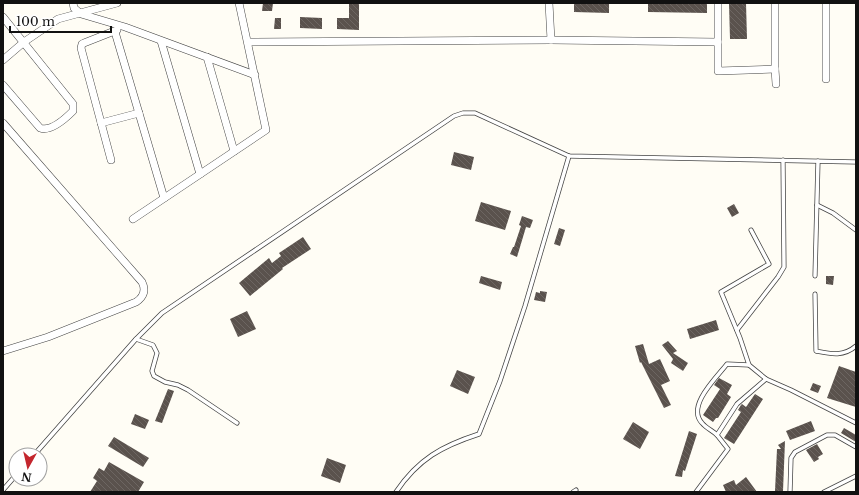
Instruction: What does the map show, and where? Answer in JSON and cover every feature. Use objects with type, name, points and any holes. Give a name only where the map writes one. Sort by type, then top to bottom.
[{"type":"street","points":[[73,3],[74,8],[81,14],[161,40],[254,75]]},
{"type":"street","points":[[3,60],[24,42],[58,19],[81,14],[114,3]]},
{"type":"street","points":[[133,219],[266,130],[239,3]]},
{"type":"street","points":[[549,3],[551,40]]},
{"type":"street","points":[[718,3],[718,72],[775,69]]},
{"type":"street","points":[[774,3],[776,84]]},
{"type":"street","points":[[826,3],[826,79]]},
{"type":"street","points":[[3,17],[73,104],[73,111],[48,129],[40,128],[3,85]]},
{"type":"street","points":[[111,160],[81,51],[81,46],[84,43],[125,28]]},
{"type":"street","points":[[115,32],[164,198]]},
{"type":"street","points":[[161,40],[200,174]]},
{"type":"street","points":[[248,42],[551,40],[718,42]]},
{"type":"street","points":[[207,58],[234,152]]},
{"type":"street","points":[[101,123],[139,113]]},
{"type":"street","points":[[3,123],[142,282],[144,290],[142,297],[136,302],[48,337],[3,351]]},
{"type":"lane","points":[[41,447],[136,339],[162,312],[458,114],[476,113],[569,156],[856,162]]},
{"type":"lane","points":[[396,492],[414,468],[435,452],[463,439],[479,434],[503,373],[569,156]]},
{"type":"lane","points":[[737,330],[778,277],[784,266],[783,160]]},
{"type":"lane","points":[[815,276],[818,161]]},
{"type":"lane","points":[[817,206],[833,213],[856,230]]},
{"type":"lane","points":[[751,230],[769,264],[721,292],[737,330],[749,365],[766,379],[856,423]]},
{"type":"lane","points":[[815,294],[816,351],[836,355],[851,350],[856,346]]},
{"type":"lane","points":[[136,339],[153,346],[157,352],[152,371],[154,376],[165,382],[178,385],[188,390],[237,423]]},
{"type":"lane","points":[[696,492],[728,449],[717,435],[702,424],[697,416],[701,398],[727,364],[749,365]]},
{"type":"lane","points":[[717,435],[737,404],[766,379]]},
{"type":"lane","points":[[790,492],[791,458],[795,452],[827,435],[835,435],[856,447]]},
{"type":"lane","points":[[824,492],[856,476]]},
{"type":"building","points":[[263,3],[273,3],[272,11],[262,11]]},
{"type":"building","points":[[349,3],[359,3],[359,30],[337,29],[337,18],[349,18]]},
{"type":"building","points":[[574,3],[609,3],[609,13],[574,12]]},
{"type":"building","points":[[648,3],[707,3],[707,13],[648,12]]},
{"type":"building","points":[[729,3],[746,3],[747,39],[730,39]]},
{"type":"building","points":[[300,17],[322,18],[322,29],[300,28]]},
{"type":"building","points":[[275,18],[281,18],[281,29],[274,29]]},
{"type":"building","points":[[454,152],[474,157],[471,170],[451,165]]},
{"type":"building","points":[[481,202],[511,211],[505,230],[475,221]]},
{"type":"building","points":[[734,204],[739,213],[732,217],[727,208]]},
{"type":"building","points":[[522,216],[533,220],[530,228],[526,227],[517,257],[510,254],[521,226],[519,225]]},
{"type":"building","points":[[559,228],[565,230],[560,246],[554,244]]},
{"type":"building","points":[[303,237],[311,249],[282,268],[283,269],[250,296],[239,283],[269,258],[272,263],[281,256],[279,253]]},
{"type":"building","points":[[481,276],[502,282],[500,290],[479,283]]},
{"type":"building","points":[[826,276],[834,276],[833,285],[826,284]]},
{"type":"building","points":[[540,291],[547,292],[545,302],[534,300],[536,292],[540,293]]},
{"type":"building","points":[[247,311],[256,329],[238,337],[230,319]]},
{"type":"building","points":[[716,320],[719,330],[690,339],[687,329]]},
{"type":"building","points":[[668,341],[677,351],[673,353],[688,363],[683,371],[671,363],[673,359],[662,345]]},
{"type":"building","points":[[643,344],[649,364],[660,359],[670,381],[661,385],[671,405],[664,408],[641,362],[640,363],[635,346]]},
{"type":"building","points":[[839,366],[856,372],[856,407],[827,398]]},
{"type":"building","points":[[457,370],[475,377],[468,394],[450,386]]},
{"type":"building","points":[[719,378],[732,385],[727,394],[731,397],[718,418],[716,418],[713,422],[703,415],[720,389],[714,385]]},
{"type":"building","points":[[813,383],[821,386],[818,393],[810,390]]},
{"type":"building","points":[[168,389],[174,391],[162,423],[155,421]]},
{"type":"building","points":[[755,394],[763,399],[734,444],[724,438],[741,412],[738,410],[741,405],[742,404],[746,407]]},
{"type":"building","points":[[135,414],[149,420],[145,429],[131,424]]},
{"type":"building","points":[[811,421],[815,431],[790,440],[786,431]]},
{"type":"building","points":[[633,422],[649,432],[640,449],[623,439]]},
{"type":"building","points":[[844,428],[856,435],[856,442],[841,433]]},
{"type":"building","points":[[689,431],[697,434],[685,471],[683,470],[682,477],[675,476]]},
{"type":"building","points":[[114,437],[149,458],[143,467],[108,446]]},
{"type":"building","points":[[785,441],[783,491],[775,491],[777,449],[781,449],[778,445]]},
{"type":"building","points":[[817,444],[823,454],[814,462],[806,450]]},
{"type":"building","points":[[327,458],[346,465],[340,483],[321,476]]},
{"type":"building","points":[[109,462],[144,482],[138,492],[90,492],[97,481],[93,478],[99,468],[104,471]]},
{"type":"building","points":[[746,477],[757,492],[726,492],[723,485],[734,480],[736,485]]}]
